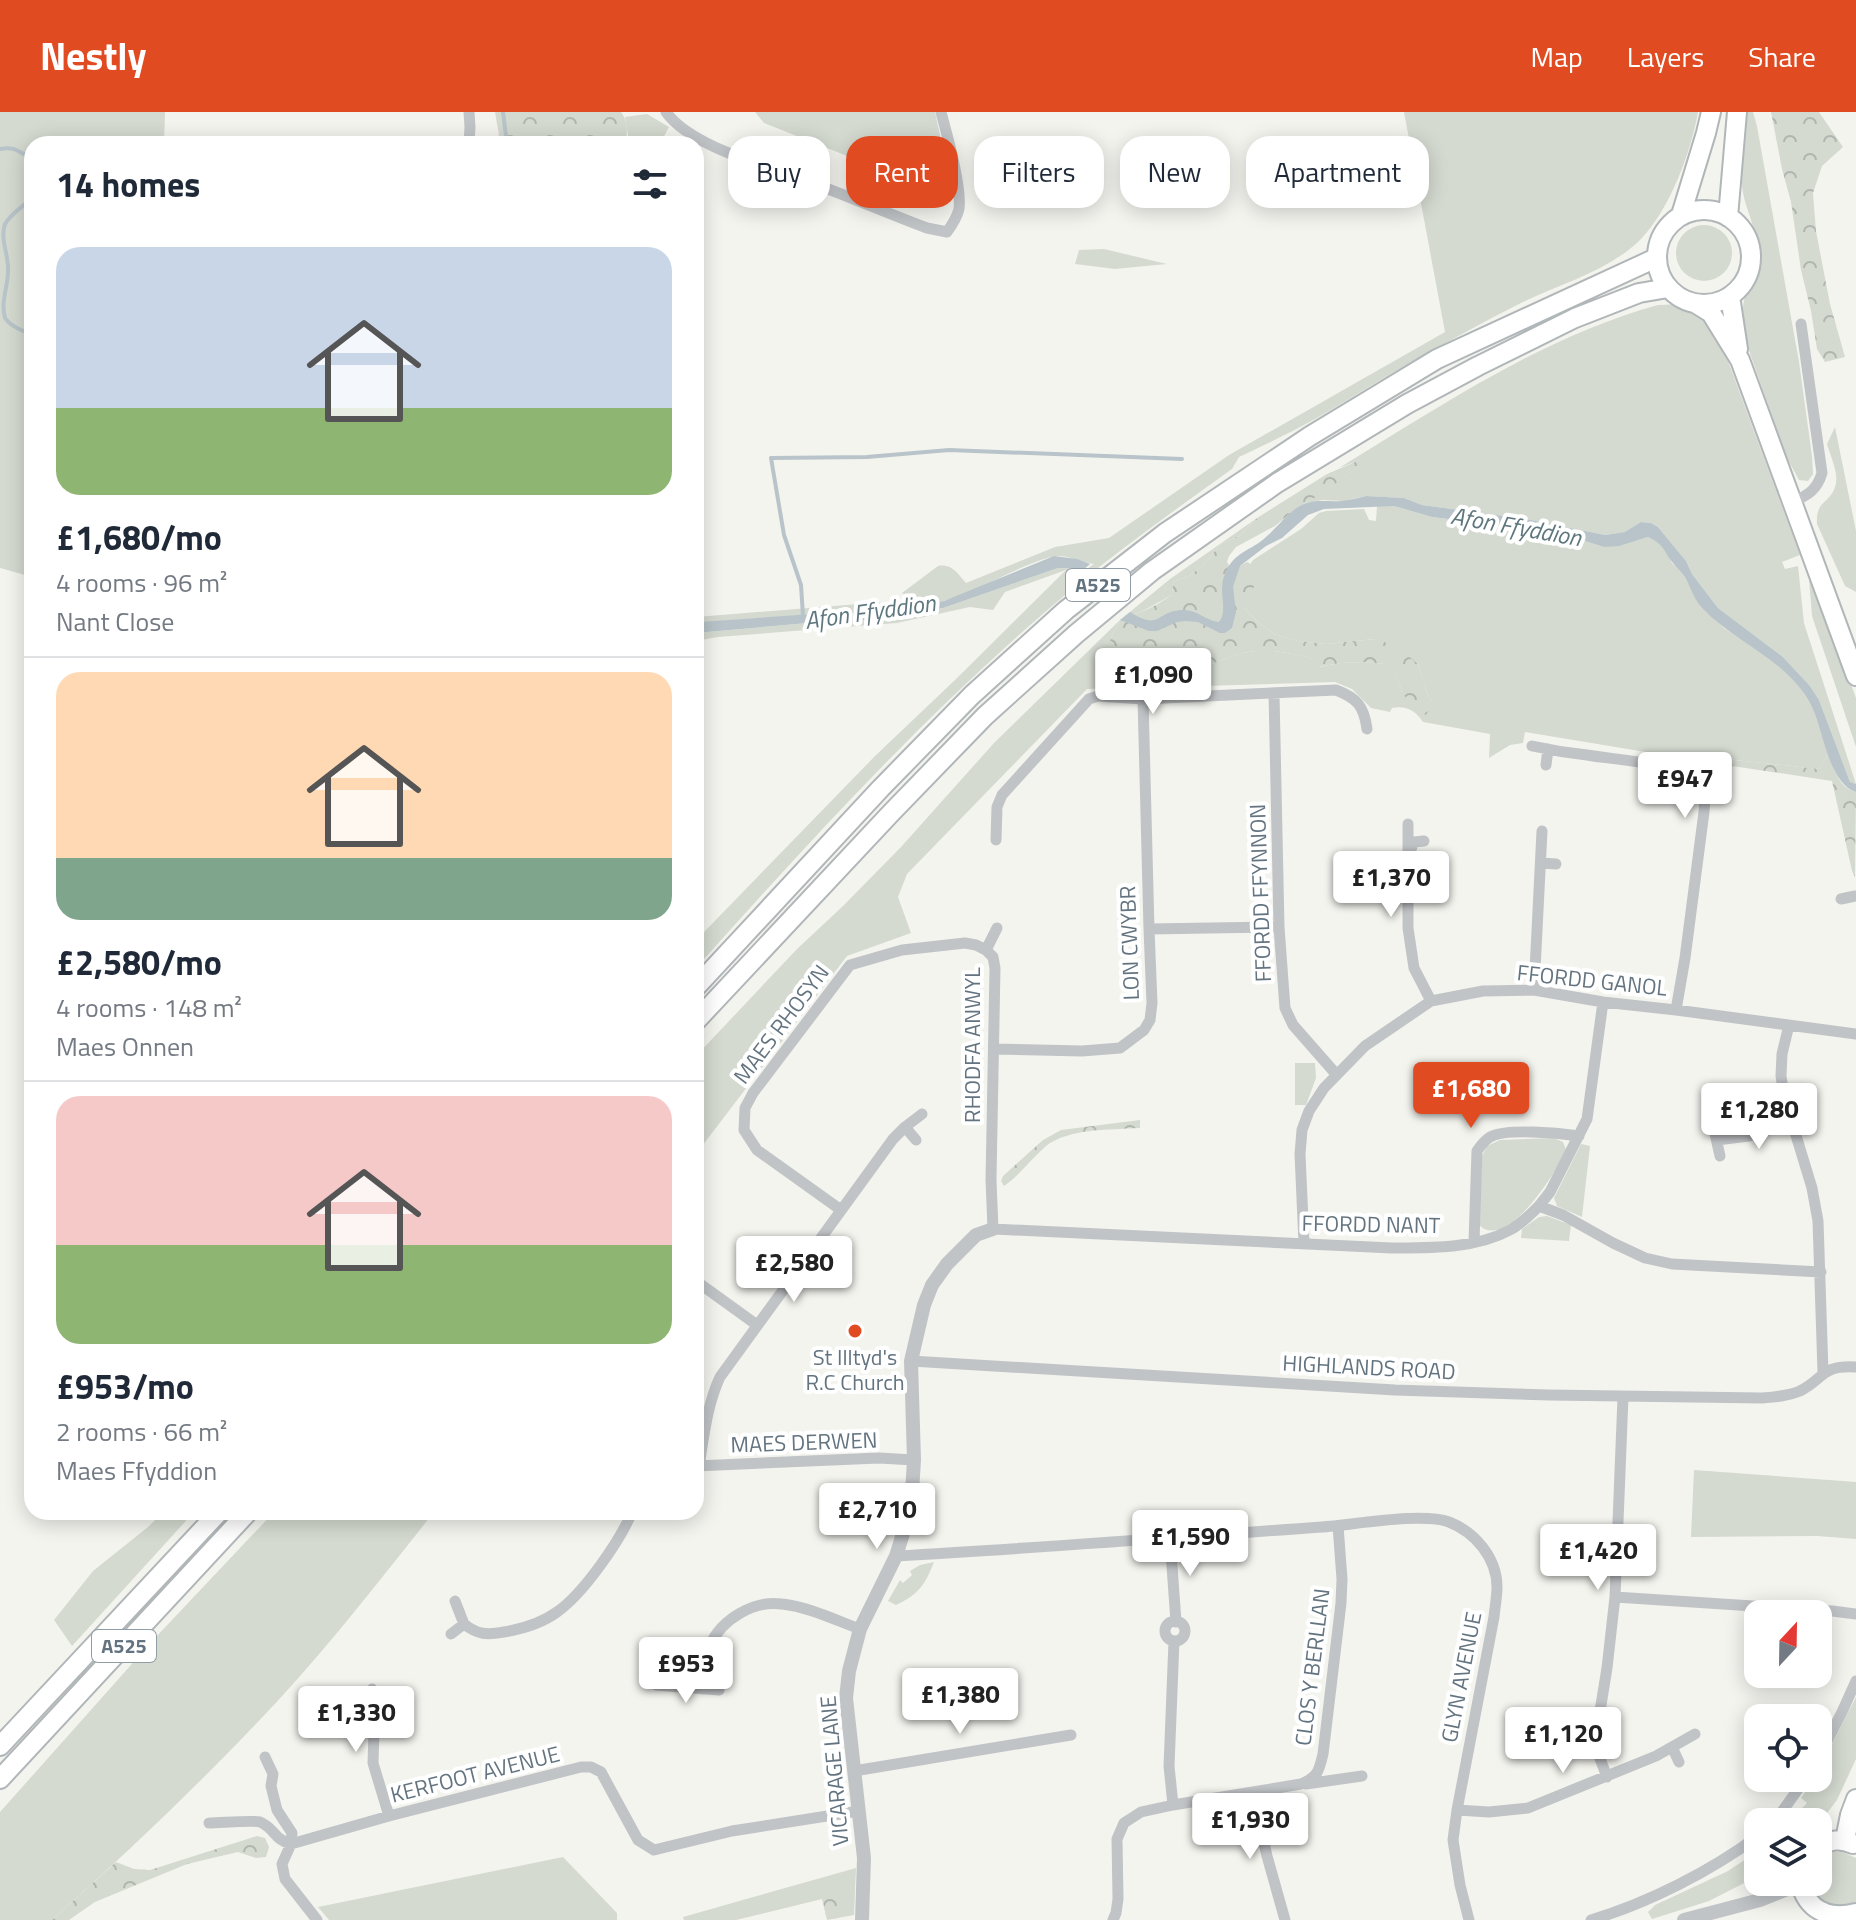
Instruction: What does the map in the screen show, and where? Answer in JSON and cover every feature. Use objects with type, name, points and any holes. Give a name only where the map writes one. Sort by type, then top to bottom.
[{"type":"main road","points":[[1681,215],[1711,112]]},
{"type":"main road","points":[[1728,217],[1737,112]]},
{"type":"main road","points":[[1695,303],[1714,303],[1730,296],[1737,291],[1751,264],[1750,247],[1741,228],[1728,217],[1713,211],[1697,210],[1681,215],[1665,230],[1656,258],[1660,274],[1668,288],[1680,298],[1711,313],[1740,360],[1856,676]]},
{"type":"main road","name":"A525","points":[[704,978],[972,695],[1066,610],[1165,533],[1310,436],[1437,359],[1656,258]]},
{"type":"main road","name":"A525","points":[[704,1012],[985,716],[1152,571],[1277,483],[1407,404],[1575,318],[1639,293],[1668,288]]},
{"type":"main road","points":[[1730,296],[1740,360]]},
{"type":"main road","name":"A525","points":[[0,1746],[212,1520]]},
{"type":"main road","name":"A525","points":[[0,1779],[241,1520]]},
{"type":"main road","points":[[1850,1842],[1850,1815],[1856,1799]]},
{"type":"main road","points":[[1804,1896],[1814,1908],[1829,1916],[1847,1917]]},
{"type":"street","points":[[469,112],[469,136]]},
{"type":"street","points":[[666,112],[674,123],[695,136]]},
{"type":"street","points":[[704,140],[740,158],[927,228],[947,232],[959,211],[959,194],[941,112]]},
{"type":"street","points":[[1793,502],[1811,494],[1822,473],[1801,324]]},
{"type":"street","points":[[996,840],[991,824],[1002,795],[1089,699],[1098,696],[1143,699],[1336,690],[1358,703],[1365,713],[1367,729]]},
{"type":"street","name":"FFORDD FFYNNON","points":[[1274,693],[1279,927],[1285,1008],[1293,1025],[1336,1074]]},
{"type":"street","name":"LON CWYBR","points":[[995,1049],[1082,1051],[1120,1048],[1144,1030],[1150,1020],[1143,699]]},
{"type":"street","points":[[1365,713],[1380,718]]},
{"type":"street","points":[[1532,746],[1679,770],[1696,777],[1702,786],[1706,797],[1676,1010]]},
{"type":"street","points":[[1546,765],[1548,749]]},
{"type":"street","points":[[1408,824],[1408,928],[1414,968],[1431,1001]]},
{"type":"street","points":[[1534,990],[1542,831]]},
{"type":"street","points":[[1409,857],[1414,842],[1424,841]]},
{"type":"street","points":[[1541,863],[1556,864]]},
{"type":"street","points":[[1841,899],[1854,893]]},
{"type":"street","points":[[1149,929],[1279,927]]},
{"type":"street","points":[[986,950],[997,928]]},
{"type":"street","name":"RHODFA ANWYL","points":[[902,950],[965,943],[976,945],[993,957],[993,1229]]},
{"type":"street","name":"MAES RHOSYN","points":[[841,1210],[757,1150],[744,1130],[745,1108],[753,1093],[850,965],[902,950]]},
{"type":"street","name":"FFORDD GANOL","points":[[1304,1243],[1300,1154],[1302,1130],[1309,1111],[1336,1074],[1365,1046],[1431,1001],[1483,991],[1534,990],[1603,1002],[1856,1034]]},
{"type":"street","name":"FFORDD NANT","points":[[993,1229],[1392,1248],[1434,1248],[1474,1242],[1509,1231],[1539,1206],[1550,1192],[1587,1119],[1603,1002]]},
{"type":"street","points":[[1789,1025],[1782,1054],[1781,1076],[1818,1221],[1821,1374],[1841,1366],[1856,1367]]},
{"type":"street","points":[[704,1434],[713,1392],[720,1377],[893,1139],[922,1114]]},
{"type":"street","points":[[1717,1140],[1749,1136],[1792,1122]]},
{"type":"street","points":[[1713,1125],[1720,1156]]},
{"type":"street","points":[[905,1127],[916,1140]]},
{"type":"street","points":[[1474,1242],[1477,1151],[1482,1143],[1499,1134],[1579,1136]]},
{"type":"street","points":[[1539,1206],[1563,1215],[1645,1258],[1672,1264],[1821,1272]]},
{"type":"street","name":"VICARAGE LANE","points":[[862,1920],[864,1858],[846,1698],[849,1671],[860,1629],[896,1556],[906,1524],[914,1460],[911,1361],[917,1329],[932,1285],[947,1264],[976,1235],[993,1229]]},
{"type":"street","points":[[704,1287],[757,1325]]},
{"type":"street","name":"HIGHLANDS ROAD","points":[[911,1361],[1395,1390],[1623,1397],[1781,1396],[1800,1391],[1821,1374]]},
{"type":"street","points":[[1607,1777],[1595,1742],[1615,1597],[1623,1397]]},
{"type":"street","name":"MAES DERWEN","points":[[704,1466],[879,1458],[914,1460]]},
{"type":"street","name":"GLYN AVENUE","points":[[896,1556],[1388,1521],[1435,1519],[1466,1531],[1481,1543],[1495,1573],[1497,1587],[1453,1840],[1469,1920]]},
{"type":"street","points":[[455,1601],[464,1624],[479,1634],[518,1629],[555,1614],[576,1596],[614,1546],[629,1520]]},
{"type":"street","name":"CLOS Y BERLLAN","points":[[1301,1784],[1312,1779],[1319,1770],[1323,1754],[1341,1603],[1338,1526]]},
{"type":"street","points":[[1170,1538],[1176,1622],[1170,1623],[1166,1629],[1168,1638],[1174,1641],[1169,1766],[1173,1805]]},
{"type":"street","points":[[1615,1597],[1856,1614]]},
{"type":"street","points":[[702,1689],[710,1645],[722,1627],[762,1604],[781,1603],[804,1608],[860,1629]]},
{"type":"street","points":[[451,1634],[464,1624]]},
{"type":"street","points":[[1832,1732],[1856,1681]]},
{"type":"street","points":[[656,1685],[719,1690]]},
{"type":"street","points":[[372,1689],[368,1710],[374,1732],[373,1763],[389,1816]]},
{"type":"street","points":[[340,1707],[368,1710]]},
{"type":"street","points":[[1457,1810],[1489,1812],[1528,1808],[1656,1756],[1695,1734]]},
{"type":"street","points":[[854,1771],[1071,1735]]},
{"type":"street","points":[[1672,1747],[1679,1762]]},
{"type":"street","points":[[265,1757],[273,1774],[271,1786],[277,1810],[292,1833],[291,1844],[282,1864],[285,1879],[312,1919]]},
{"type":"street","name":"KERFOOT AVENUE","points":[[291,1844],[581,1767],[591,1767],[601,1772],[638,1840],[654,1850],[732,1831],[859,1811]]},
{"type":"street","points":[[1113,1920],[1118,1899],[1117,1839],[1124,1823],[1141,1812],[1362,1776]]},
{"type":"street","points":[[1253,1793],[1285,1920]]},
{"type":"street","points":[[209,1823],[256,1821],[272,1830],[280,1841],[291,1844]]},
{"type":"street","points":[[1591,1920],[1642,1901],[1723,1860],[1744,1846]]},
{"type":"street","points":[[1684,1920],[1769,1896]]},
{"type":"green space","points":[[0,112],[165,112],[164,136],[24,136],[24,575],[0,568]]},
{"type":"green space","points":[[495,112],[621,112],[627,131],[626,136],[499,135]]},
{"type":"green space","points":[[755,112],[935,112],[940,136],[846,136],[846,156],[830,149],[830,136],[797,136],[764,123]]},
{"type":"green space","points":[[1404,112],[1698,112],[1685,162],[1670,196],[1641,239],[1615,260],[1492,318],[1315,419],[1239,457],[1232,469],[1096,570],[976,675],[879,769],[704,959],[704,932],[707,929],[875,756],[1066,570],[1005,592],[993,610],[970,607],[897,623],[704,640],[704,632],[819,622],[838,624],[943,608],[1058,568],[1073,568],[1082,571],[1080,574],[1094,564],[1062,556],[1051,557],[963,594],[933,603],[935,601],[854,611],[704,622],[704,616],[909,600],[902,593],[938,566],[951,568],[966,583],[1055,547],[1109,538],[1229,455],[1445,332],[1422,208],[1429,208],[1429,136],[1408,136]]},
{"type":"green space","points":[[1746,112],[1753,112],[1757,126],[1799,362],[1812,456],[1813,474],[1808,481],[1799,480],[1786,456],[1745,339],[1744,302],[1759,254],[1741,173]]},
{"type":"green space","points":[[1771,112],[1819,112],[1843,147],[1822,166],[1813,193],[1816,231],[1830,304],[1845,357],[1825,362],[1817,349],[1791,202]]},
{"type":"green space","points":[[647,114],[669,127],[664,136],[628,136],[625,117]]},
{"type":"green space","points":[[1704,225],[1724,233],[1732,253],[1724,273],[1704,281],[1684,273],[1676,253],[1684,233]]},
{"type":"green space","points":[[1104,249],[1167,264],[1115,269],[1075,264],[1079,250]]},
{"type":"green space","points":[[1658,305],[1679,305],[1694,312],[1725,353],[1800,555],[1782,562],[1785,569],[1798,566],[1804,623],[1856,784],[1850,782],[1819,700],[1810,686],[1783,657],[1718,608],[1686,561],[1658,527],[1651,523],[1641,522],[1626,532],[1605,535],[1526,519],[1422,505],[1404,498],[1366,496],[1306,503],[1360,466],[1360,460],[1339,468],[1493,375],[1574,335]]},
{"type":"green space","points":[[1835,427],[1856,531],[1856,592],[1845,586],[1817,524],[1819,510],[1836,483],[1827,444]]},
{"type":"green space","points":[[1360,460],[1360,466],[1275,526],[1236,547],[1227,562],[1240,566],[1247,562],[1257,567],[1256,582],[1243,607],[1274,634],[1326,644],[1375,639],[1396,646],[1418,664],[1433,703],[1426,715],[1412,707],[1386,664],[1340,663],[1319,667],[1310,658],[1274,651],[1242,653],[1197,669],[1170,687],[1120,688],[1105,658],[1120,620],[1172,595],[1173,582],[1189,576],[1221,544],[1239,536],[1257,518],[1327,474]]},
{"type":"green space","points":[[1377,506],[1394,506],[1432,517],[1575,538],[1604,547],[1648,537],[1663,545],[1700,606],[1724,628],[1776,662],[1798,684],[1813,708],[1828,754],[1819,769],[1707,757],[1706,762],[1525,732],[1523,743],[1510,745],[1489,758],[1490,734],[1423,722],[1406,708],[1392,708],[1390,712],[1371,708],[1352,689],[1335,682],[1170,687],[1197,669],[1242,653],[1274,651],[1310,658],[1320,667],[1340,663],[1387,664],[1402,692],[1433,703],[1418,664],[1375,639],[1326,644],[1298,641],[1274,634],[1243,607],[1241,590],[1244,574],[1253,560],[1301,529],[1319,513],[1364,509],[1369,520],[1376,521]]},
{"type":"green space","points":[[1257,518],[1239,536],[1221,544],[1189,576],[1173,582],[1172,595],[1139,613],[1125,616],[1170,579]]},
{"type":"green space","points":[[1808,567],[1856,698],[1856,747],[1812,616]]},
{"type":"green space","points":[[1120,620],[1111,638],[1112,676],[1120,688],[1087,689],[907,874],[898,897],[911,933],[847,956],[704,1144],[704,1048],[797,949],[901,847],[994,743]]},
{"type":"green space","points":[[1828,754],[1841,782],[1856,792],[1855,877],[1832,781],[1706,762],[1707,757],[1819,769]]},
{"type":"green space","points":[[1295,1063],[1315,1063],[1316,1078],[1306,1105],[1295,1105]]},
{"type":"green space","points":[[1140,1120],[1140,1128],[1091,1131],[1055,1140],[1004,1186],[1001,1181],[1043,1140],[1061,1130]]},
{"type":"green space","points":[[1554,1138],[1563,1142],[1566,1150],[1530,1206],[1503,1228],[1490,1230],[1479,1225],[1482,1156],[1487,1146],[1500,1140]]},
{"type":"green space","points":[[1581,1144],[1590,1146],[1582,1217],[1557,1206],[1554,1198]]},
{"type":"green space","points":[[1547,1216],[1571,1225],[1569,1241],[1521,1238],[1522,1229],[1539,1217]]},
{"type":"green space","points":[[1694,1470],[1856,1482],[1856,1539],[1817,1536],[1691,1537]]},
{"type":"green space","points":[[155,1520],[187,1520],[72,1646],[54,1620],[93,1571]]},
{"type":"green space","points":[[266,1520],[428,1520],[278,1701],[129,1849],[52,1920],[0,1920],[0,1812],[155,1638]]},
{"type":"green space","points":[[934,1562],[916,1593],[896,1605],[888,1601],[900,1580],[903,1583],[912,1575],[910,1571]]},
{"type":"green space","points":[[1856,1697],[1856,1759],[1837,1800],[1831,1808],[1802,1808],[1807,1803],[1801,1798],[1805,1792],[1832,1792],[1832,1744]]},
{"type":"green space","points":[[257,1836],[265,1838],[269,1847],[266,1857],[256,1858],[238,1852],[187,1864],[95,1902],[69,1920],[52,1920],[116,1862],[134,1869],[150,1870]]},
{"type":"green space","points":[[1842,1852],[1856,1858],[1856,1902],[1841,1907],[1828,1905],[1817,1896],[1832,1896],[1832,1853]]},
{"type":"green space","points":[[563,1857],[617,1913],[617,1920],[329,1920],[318,1907]]},
{"type":"green space","points":[[1744,1860],[1744,1883],[1709,1901],[1652,1919],[1648,1912],[1655,1905]]},
{"type":"green space","points":[[856,1868],[854,1915],[827,1920],[822,1899],[736,1920],[684,1920],[683,1917]]},
{"type":"green space","points":[[832,1880],[841,1892],[845,1905],[844,1915],[834,1919],[826,1916],[820,1886]]},
{"type":"water","name":"Afon Ffyddion","points":[[1366,496],[1404,498],[1422,505],[1526,519],[1605,535],[1625,532],[1641,522],[1658,527],[1718,608],[1783,657],[1810,686],[1819,700],[1850,782],[1856,784],[1856,792],[1839,779],[1833,768],[1812,707],[1802,691],[1777,665],[1703,609],[1685,577],[1663,548],[1648,537],[1604,547],[1575,538],[1432,517],[1394,506],[1324,509],[1308,515],[1282,538],[1240,566],[1233,587],[1236,612],[1232,628],[1225,633],[1198,622],[1177,622],[1157,631],[1149,631],[1120,620],[1130,612],[1140,618],[1154,620],[1184,610],[1219,622],[1223,612],[1223,581],[1233,560],[1260,542],[1304,504]]},
{"type":"water","name":"Afon Ffyddion","points":[[1054,556],[1090,564],[1082,571],[1058,568],[943,608],[837,624],[819,622],[704,632],[704,622],[944,601]]},
{"type":"waterway","points":[[503,112],[506,136]]},
{"type":"waterway","points":[[0,149],[14,149],[24,155]]},
{"type":"waterway","points":[[24,205],[5,224],[3,235],[8,268],[5,318],[24,331]]},
{"type":"waterway","name":"Afon Ffyddion","points":[[803,616],[801,585],[784,535],[771,458],[867,457],[949,450],[1182,459]]},
{"type":"place","name":"St Illtyd's R.C Church","points":[[855,1331]]}]
